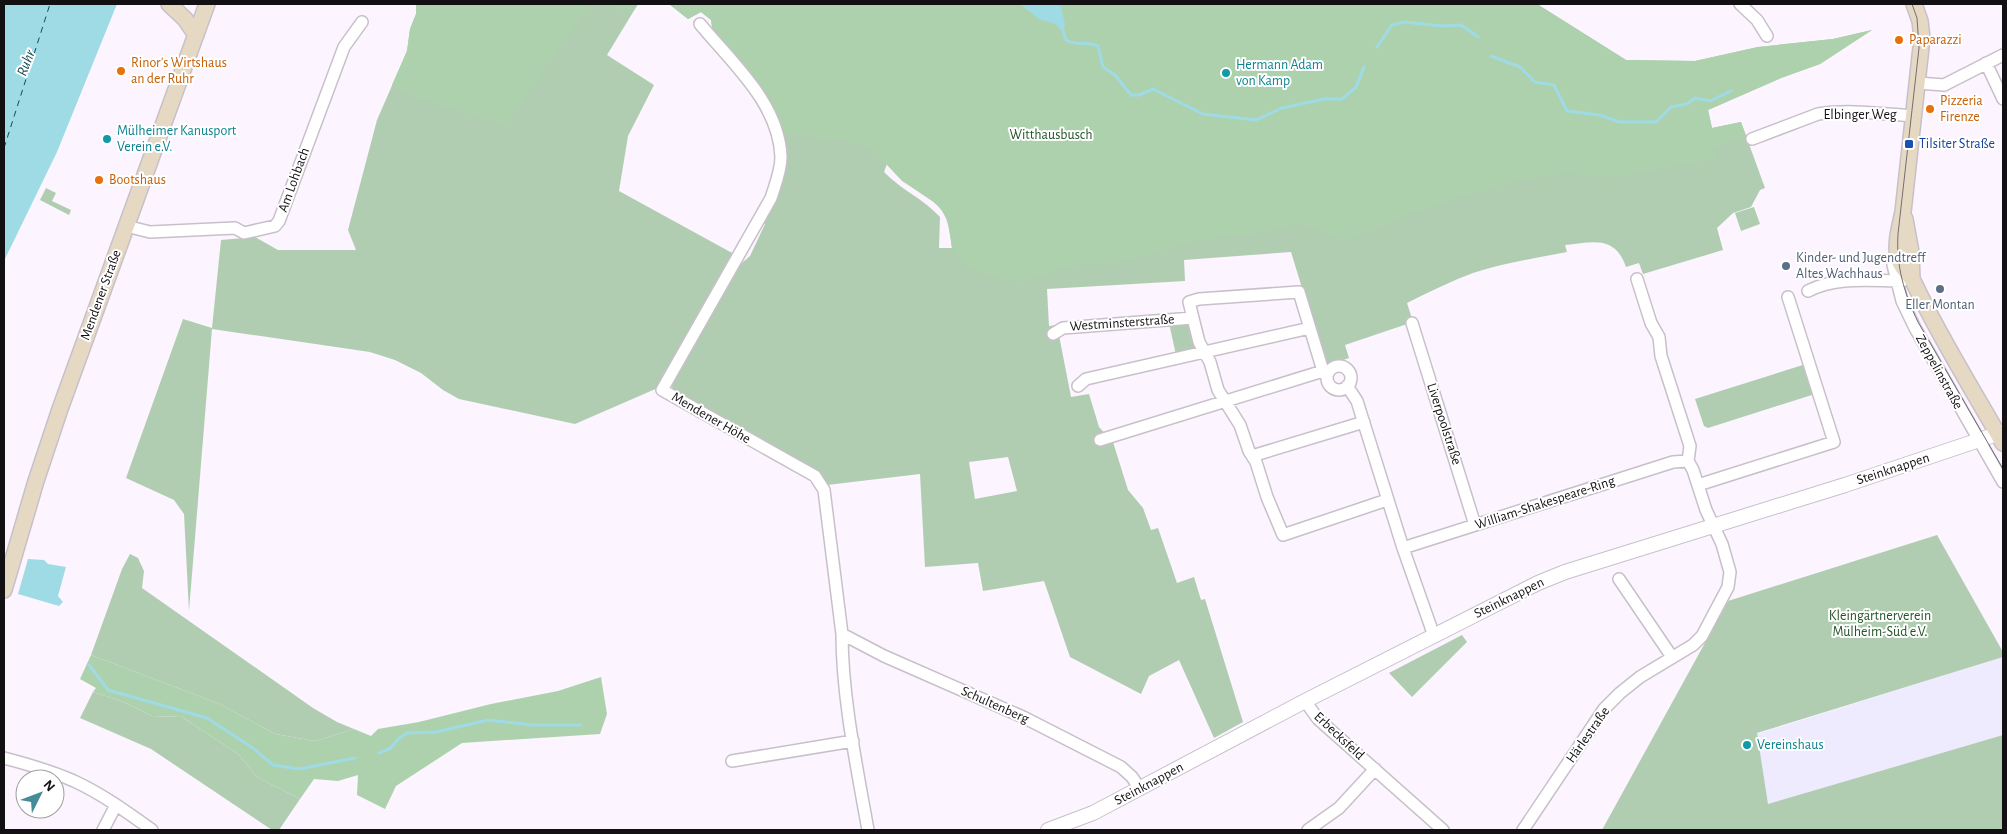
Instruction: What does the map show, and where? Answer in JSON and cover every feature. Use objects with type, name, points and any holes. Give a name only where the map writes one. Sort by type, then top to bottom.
[{"type":"main road","points":[[169,4],[185,19],[196,34]]},
{"type":"main road","name":"Mendener Straße","points":[[4,590],[42,463],[207,4]]},
{"type":"main road","name":"Zeppelinstraße","points":[[1914,4],[1920,21],[1922,38],[1903,212],[1898,234],[1898,257],[1904,270],[1912,279],[1930,317],[2002,437]]},
{"type":"main road","name":"Zeppelinstraße","points":[[1903,212],[1911,252],[1912,279]]},
{"type":"street","points":[[1740,4],[1757,20],[1766,36]]},
{"type":"street","name":"Am Lohbach","points":[[126,226],[150,232],[235,228],[244,233],[276,226],[344,46],[362,22]]},
{"type":"street","name":"Mendener Höhe","points":[[700,24],[770,112],[777,129],[781,158],[779,175],[771,198],[662,390],[815,476],[824,490],[853,741],[868,830]]},
{"type":"street","points":[[1918,83],[1944,84],[2003,55]]},
{"type":"street","points":[[1986,63],[2003,99]]},
{"type":"street","name":"Elbinger Weg","points":[[1752,140],[1818,114],[1828,112],[1878,112],[1914,116]]},
{"type":"street","name":"Zeppelinstraße","points":[[1898,257],[1893,265],[1896,281],[1902,301],[1914,328],[2003,482]]},
{"type":"street","points":[[1637,279],[1651,323],[1659,337],[1661,356],[1690,446],[1688,461],[1714,526]]},
{"type":"street","points":[[1808,290],[1837,281],[1896,281],[1912,279]]},
{"type":"street","name":"Westminsterstraße","points":[[1347,386],[1341,389],[1334,388],[1327,380],[1299,292],[1199,299],[1189,302],[1218,390],[1240,424],[1283,535],[1387,500]]},
{"type":"street","points":[[1698,485],[1834,442],[1788,297]]},
{"type":"street","name":"Westminsterstraße","points":[[1053,334],[1063,328],[1193,318]]},
{"type":"street","name":"Liverpoolstraße","points":[[1412,323],[1475,525]]},
{"type":"street","points":[[1078,386],[1086,378],[1310,328]]},
{"type":"street","points":[[1100,440],[1326,372],[1336,366],[1346,368],[1351,376],[1347,386],[1357,401],[1387,500],[1434,636]]},
{"type":"street","points":[[1252,456],[1364,422]]},
{"type":"street","name":"Steinknappen","points":[[1048,830],[1093,814],[1304,701],[1538,582],[1979,441],[2002,437]]},
{"type":"street","name":"William-Shakespeare-Ring","points":[[1403,548],[1673,462],[1688,461]]},
{"type":"street","name":"Härlestraße","points":[[1523,830],[1604,709],[1640,677],[1693,645],[1702,636],[1728,586],[1730,572],[1722,544],[1714,526]]},
{"type":"street","points":[[1620,579],[1672,657]]},
{"type":"street","name":"Schultenberg","points":[[842,634],[884,656],[1022,717],[1121,768],[1132,777],[1140,788]]},
{"type":"street","name":"Erbecksfeld","points":[[1304,701],[1318,718],[1443,830]]},
{"type":"street","points":[[732,761],[853,741]]},
{"type":"street","points":[[4,758],[74,781],[116,805],[152,830]]},
{"type":"street","name":"Erbecksfeld","points":[[1308,830],[1339,808],[1375,769]]},
{"type":"street","points":[[104,830],[116,805]]},
{"type":"shaded area","points":[[2003,657],[2003,735],[1768,804],[1757,734]]},
{"type":"green space","points":[[416,4],[638,4],[607,55],[654,85],[628,136],[619,191],[734,254],[660,387],[575,424],[459,399],[443,390],[421,373],[395,360],[370,352],[212,329],[189,611],[184,514],[174,500],[126,478],[183,319],[212,328],[221,240],[255,237],[278,250],[356,250],[348,230],[377,120],[407,51],[410,29],[416,14]]},
{"type":"green space","points":[[416,4],[595,4],[582,15],[506,125],[421,99],[392,85],[407,51],[410,29],[416,14]]},
{"type":"green space","points":[[606,4],[638,4],[631,14]]},
{"type":"green space","points":[[669,4],[1537,4],[1626,60],[1695,61],[1758,47],[1833,39],[1872,30],[1820,64],[1781,78],[1708,110],[1712,128],[1741,122],[1765,188],[1760,190],[1751,207],[1733,213],[1717,228],[1723,250],[1643,274],[1639,263],[1626,267],[1616,250],[1609,245],[1594,242],[1565,245],[1567,252],[1485,269],[1448,283],[1407,303],[1413,322],[1345,345],[1349,358],[1332,364],[1325,363],[1291,252],[1184,260],[1185,281],[1047,289],[1049,326],[1057,325],[1071,397],[1089,394],[1099,427],[1113,442],[1128,490],[1143,508],[1151,530],[1158,528],[1177,583],[1194,577],[1201,600],[1205,599],[1243,722],[1214,738],[1179,660],[1149,676],[1141,694],[1070,657],[1044,581],[983,591],[978,563],[925,567],[920,474],[827,485],[820,473],[674,394],[671,383],[736,268],[750,256],[765,224],[762,221],[776,197],[782,133],[713,34],[711,20],[701,12],[688,19]],"holes":[[[887,164],[899,177],[938,206],[947,221],[952,248],[939,248],[940,217],[884,172]],[[1008,457],[1017,491],[975,499],[969,462]]]},
{"type":"green space","name":"Witthausbusch","points":[[669,4],[1020,4],[1039,19],[1055,24],[1061,6],[1052,4],[1537,4],[1626,60],[1695,61],[1758,47],[1833,39],[1872,30],[1820,64],[1781,78],[1708,110],[1712,128],[1741,122],[1746,136],[1713,149],[1716,159],[1613,177],[1564,173],[1515,181],[1414,212],[1345,241],[1299,223],[1253,234],[1198,240],[1123,262],[1071,266],[1023,282],[984,274],[963,264],[952,248],[947,217],[939,205],[902,181],[873,150],[846,140],[828,140],[807,135],[782,133],[713,34],[711,20],[701,12],[688,19]]},
{"type":"green space","points":[[46,188],[56,193],[52,201],[71,210],[69,215],[40,200]]},
{"type":"green space","points":[[1754,207],[1760,224],[1741,231],[1735,213]]},
{"type":"green space","points":[[1186,322],[1190,325],[1197,351],[1176,355],[1169,323]]},
{"type":"green space","points":[[1806,364],[1815,394],[1708,428],[1704,426],[1695,399]]},
{"type":"green space","name":"Kleingärtnerverein Mülheim-Süd e.V.","points":[[1937,535],[2003,652],[2003,657],[1757,733],[1768,804],[2003,735],[2003,830],[1602,830],[1728,601]]},
{"type":"green space","points":[[130,554],[138,558],[144,571],[142,588],[313,708],[337,722],[354,729],[315,741],[275,734],[220,704],[91,655],[122,569]]},
{"type":"green space","points":[[1462,635],[1467,642],[1412,697],[1389,673]]},
{"type":"green space","points":[[91,655],[220,704],[275,734],[315,741],[354,729],[371,736],[378,729],[419,722],[491,704],[558,691],[601,677],[607,714],[600,734],[462,743],[396,786],[385,809],[357,795],[358,775],[338,781],[314,779],[300,799],[257,777],[238,754],[182,717],[152,716],[124,702],[93,692],[96,688],[80,679]]},
{"type":"green space","points":[[93,692],[124,702],[152,716],[182,717],[238,754],[257,777],[300,799],[279,830],[272,830],[151,749],[80,718]]},
{"type":"water","name":"Ruhr","points":[[4,4],[117,4],[57,152],[4,261]]},
{"type":"water","points":[[1020,4],[1052,4],[1061,6],[1065,25],[1063,31],[1055,24],[1039,19]]},
{"type":"water","points":[[28,559],[44,560],[48,564],[66,567],[58,596],[63,602],[59,606],[18,594]]},
{"type":"waterway","points":[[1377,47],[1392,25],[1405,22],[1442,26],[1461,25],[1478,37]]},
{"type":"waterway","points":[[1063,31],[1066,40],[1098,46],[1103,67],[1115,75],[1131,95],[1139,95],[1153,89],[1203,114],[1256,120],[1282,108],[1324,99],[1342,99],[1356,87],[1364,67]]},
{"type":"waterway","points":[[1491,56],[1520,67],[1535,82],[1554,85],[1567,111],[1600,115],[1619,122],[1656,122],[1671,107],[1687,104],[1695,98],[1710,101],[1731,91]]},
{"type":"waterway","points":[[89,665],[108,690],[207,718],[253,748],[273,765],[299,769],[355,758]]},
{"type":"waterway","points":[[379,753],[391,748],[398,739],[407,733],[436,732],[488,720],[532,725],[581,725]]},
{"type":"ferry route","points":[[4,148],[50,4]]},
{"type":"tram line","points":[[1912,4],[1917,18],[1919,48],[1898,234],[1898,257],[1902,279],[1918,322],[2003,469]]},
{"type":"place","name":"Paparazzi","points":[[1899,40]]},
{"type":"place","name":"Rinor's Wirtshaus an der Ruhr","points":[[121,71]]},
{"type":"place","name":"Hermann Adam von Kamp","points":[[1226,73]]},
{"type":"place","name":"Pizzeria Firenze","points":[[1930,109]]},
{"type":"place","name":"Mülheimer Kanusport Verein e.V.","points":[[107,139]]},
{"type":"place","name":"Tilsiter Straße","points":[[1909,144]]},
{"type":"place","name":"Bootshaus","points":[[99,180]]},
{"type":"place","name":"Kinder- und Jugendtreff Altes Wachhaus","points":[[1786,266]]},
{"type":"place","name":"Eller Montan","points":[[1940,289]]},
{"type":"place","name":"Vereinshaus","points":[[1747,745]]}]
